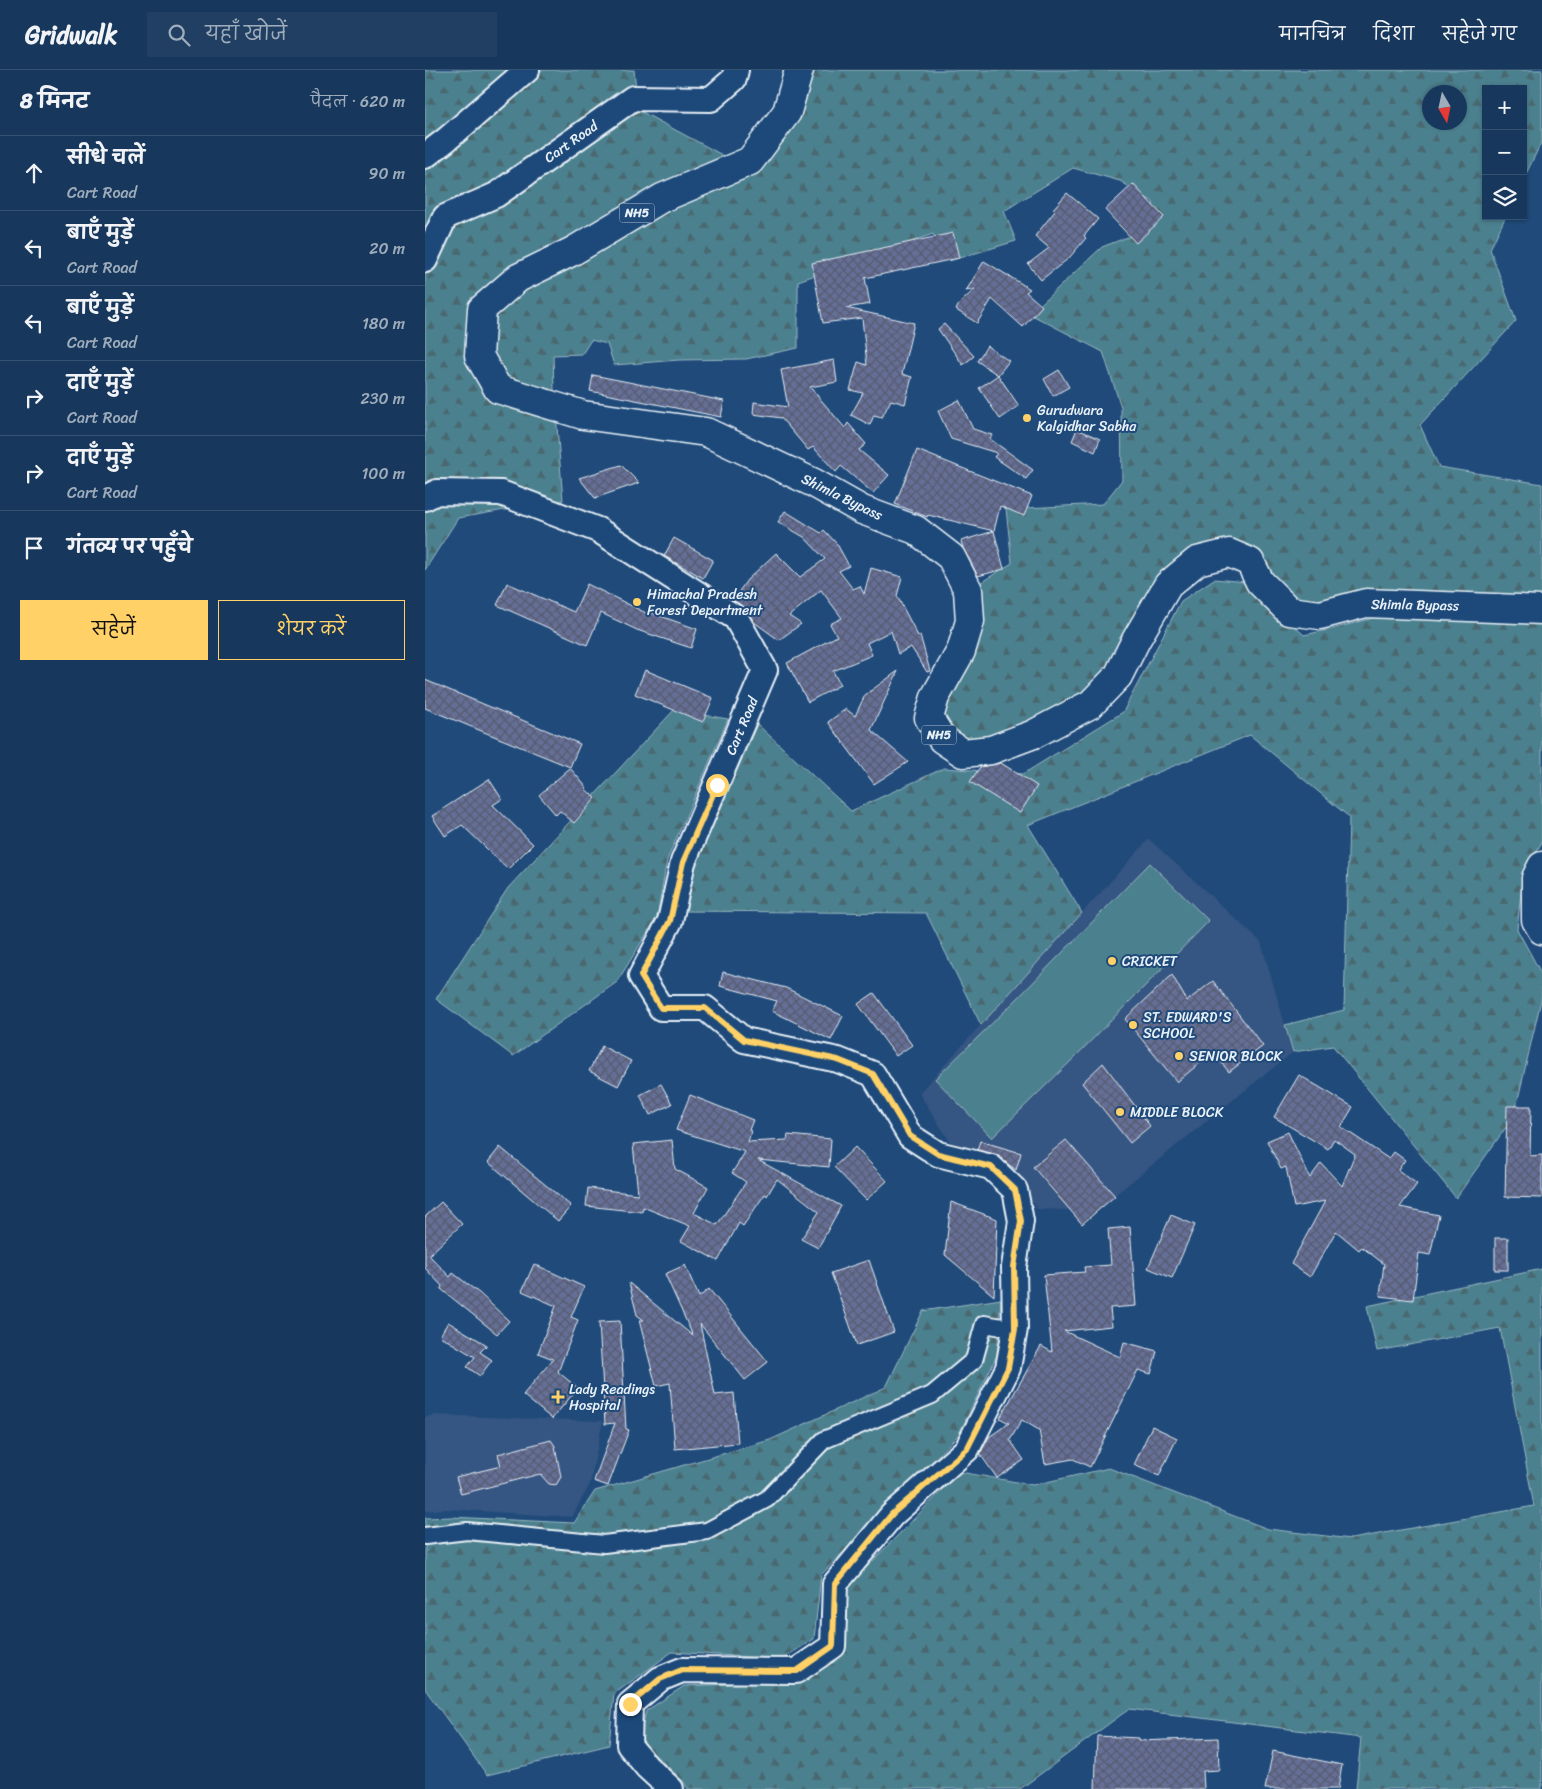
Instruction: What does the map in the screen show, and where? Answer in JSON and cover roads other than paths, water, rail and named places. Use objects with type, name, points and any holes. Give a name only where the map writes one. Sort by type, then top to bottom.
[{"type":"highway","name":"Shimla Bypass","points":[[799,70],[787,112],[750,161],[662,198],[573,251],[519,278],[483,309],[479,356],[498,389],[583,415],[706,432],[814,483],[862,510],[915,530],[951,557],[968,590],[971,621],[961,651],[935,698],[929,718],[942,739],[963,752],[991,750],[1034,734],[1091,704],[1117,676],[1168,585],[1197,561],[1229,553],[1250,562],[1260,582],[1289,611],[1320,615],[1366,603],[1542,610]]},
{"type":"highway","points":[[1542,866],[1536,878],[1536,920],[1542,930]]},
{"type":"main road","points":[[425,156],[527,70]]},
{"type":"main road","name":"Cart Road","points":[[425,260],[445,217],[496,195],[633,98],[711,99],[734,79],[736,70]]},
{"type":"main road","name":"Cart Road","points":[[425,498],[437,492],[501,493],[598,530],[737,618],[765,670],[683,862],[670,921],[641,976],[661,1008],[705,1008],[744,1040],[838,1060],[873,1074],[910,1136],[938,1154],[991,1167],[1015,1190],[1021,1221],[1014,1267],[1015,1329],[1008,1368],[967,1449],[892,1514],[835,1584],[833,1646],[797,1671],[682,1670],[660,1679],[630,1704],[629,1745],[647,1767],[671,1789]]},
{"type":"street","points":[[425,1536],[467,1531],[604,1544],[707,1531],[767,1499],[825,1440],[932,1395],[974,1360],[983,1324],[1015,1329]]},
{"type":"place","name":"Gurudwara Kalgidhar Sabha","points":[[1027,418]]},
{"type":"place","name":"Himachal Pradesh Forest Department","points":[[637,602]]},
{"type":"place","name":"CRICKET","points":[[1112,961]]},
{"type":"place","name":"ST. EDWARD'S SCHOOL","points":[[1133,1025]]},
{"type":"place","name":"SENIOR BLOCK","points":[[1179,1056]]},
{"type":"place","name":"MIDDLE BLOCK","points":[[1120,1112]]},
{"type":"place","name":"Lady Readings Hospital","points":[[558,1397]]}]
